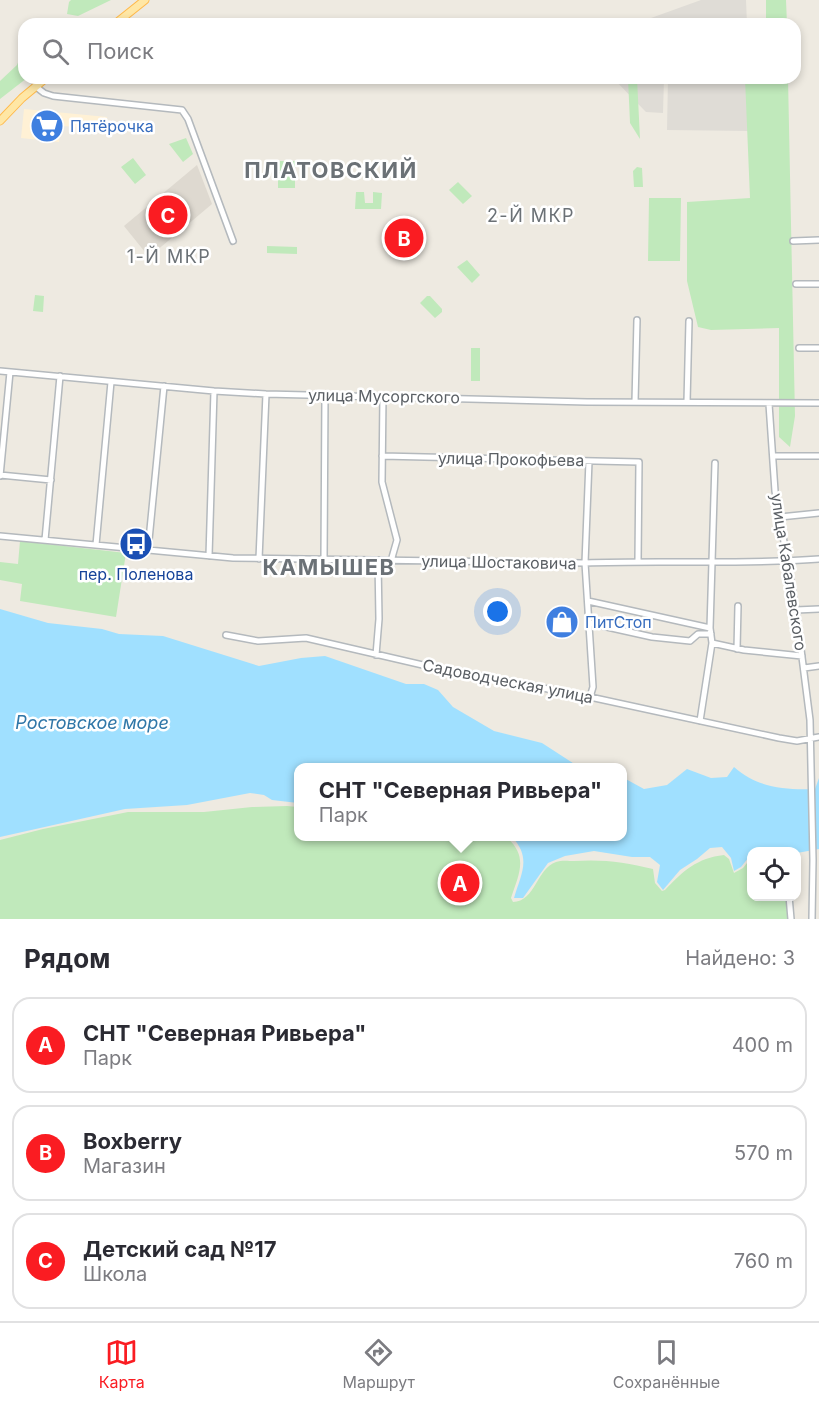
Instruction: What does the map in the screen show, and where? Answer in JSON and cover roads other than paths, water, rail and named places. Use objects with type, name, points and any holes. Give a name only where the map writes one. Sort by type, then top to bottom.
[{"type":"main road","points":[[122,18],[145,0]]},
{"type":"main road","points":[[0,121],[38,84]]},
{"type":"street","points":[[35,86],[52,96],[182,110],[188,119],[233,241]]},
{"type":"street","points":[[793,241],[819,240]]},
{"type":"street","points":[[796,284],[819,284]]},
{"type":"street","points":[[634,402],[637,320]]},
{"type":"street","points":[[687,402],[689,321]]},
{"type":"street","points":[[799,348],[819,348]]},
{"type":"street","name":"улица Мусоргского","points":[[0,371],[266,394],[634,402],[819,403]]},
{"type":"street","points":[[10,372],[0,476],[51,480]]},
{"type":"street","points":[[45,540],[60,376]]},
{"type":"street","points":[[96,545],[111,382]]},
{"type":"street","points":[[148,550],[164,386]]},
{"type":"street","points":[[209,556],[214,391]]},
{"type":"street","points":[[259,559],[266,394]]},
{"type":"street","points":[[324,394],[324,560]]},
{"type":"street","points":[[383,396],[382,482],[397,540],[391,561]]},
{"type":"street","name":"улица Кабалевского","points":[[770,404],[775,490],[787,562],[799,610],[802,656],[807,667],[812,777],[812,919]]},
{"type":"street","name":"улица Прокофьева","points":[[382,456],[639,462],[638,561]]},
{"type":"street","points":[[773,456],[819,456]]},
{"type":"street","points":[[589,461],[585,563],[593,687],[590,697]]},
{"type":"street","points":[[700,721],[712,643],[710,631],[711,561],[715,464]]},
{"type":"street","points":[[780,517],[819,513]]},
{"type":"street","name":"улица Шостаковича","points":[[0,536],[259,559],[585,563],[819,560]]},
{"type":"street","points":[[376,655],[379,619],[378,561]]},
{"type":"street","points":[[588,601],[710,631]]},
{"type":"street","points":[[737,649],[738,606]]},
{"type":"street","points":[[799,610],[819,609]]},
{"type":"street","points":[[589,624],[671,640],[690,641],[698,634],[710,631]]},
{"type":"street","name":"Садоводческая улица","points":[[226,635],[258,641],[306,639],[789,740],[811,740]]},
{"type":"street","points":[[712,643],[737,649],[802,656]]},
{"type":"street","points":[[807,667],[819,666]]},
{"type":"street","points":[[811,740],[819,737]]},
{"type":"street","points":[[789,901],[791,919]]},
{"type":"water","name":"Ростовское море","points":[[0,609],[48,623],[102,629],[119,634],[163,636],[259,666],[325,656],[406,684],[424,684],[438,690],[453,707],[494,731],[542,743],[573,763],[294,763],[294,803],[272,800],[264,795],[250,793],[187,805],[125,809],[0,837]]},
{"type":"water","points":[[734,767],[752,779],[772,786],[815,789],[819,778],[819,849],[801,852],[801,847],[747,847],[747,860],[734,871],[731,858],[722,847],[710,848],[680,870],[663,890],[657,882],[660,865],[650,857],[632,857],[594,851],[565,856],[548,863],[523,898],[514,898],[523,866],[522,852],[515,841],[627,841],[627,780],[644,789],[667,785],[687,769],[711,778],[727,777]]},
{"type":"place","name":"Пятёрочка","points":[[47,126]]},
{"type":"place","name":"Детский сад №17","points":[[168,215]]},
{"type":"place","name":"Boxberry","points":[[404,238]]},
{"type":"place","name":"пер. Поленова","points":[[136,544]]},
{"type":"place","name":"ПитСтоп","points":[[562,622]]},
{"type":"place","name":"СНТ \"Северная Ривьера\"","points":[[460,883]]},
{"type":"district","name":"ПЛАТОВСКИЙ","points":[[331,170]]},
{"type":"district","name":"2-Й МКР","points":[[531,215]]},
{"type":"district","name":"1-Й МКР","points":[[169,256]]},
{"type":"district","name":"КАМЫШЕВ","points":[[329,567]]}]
